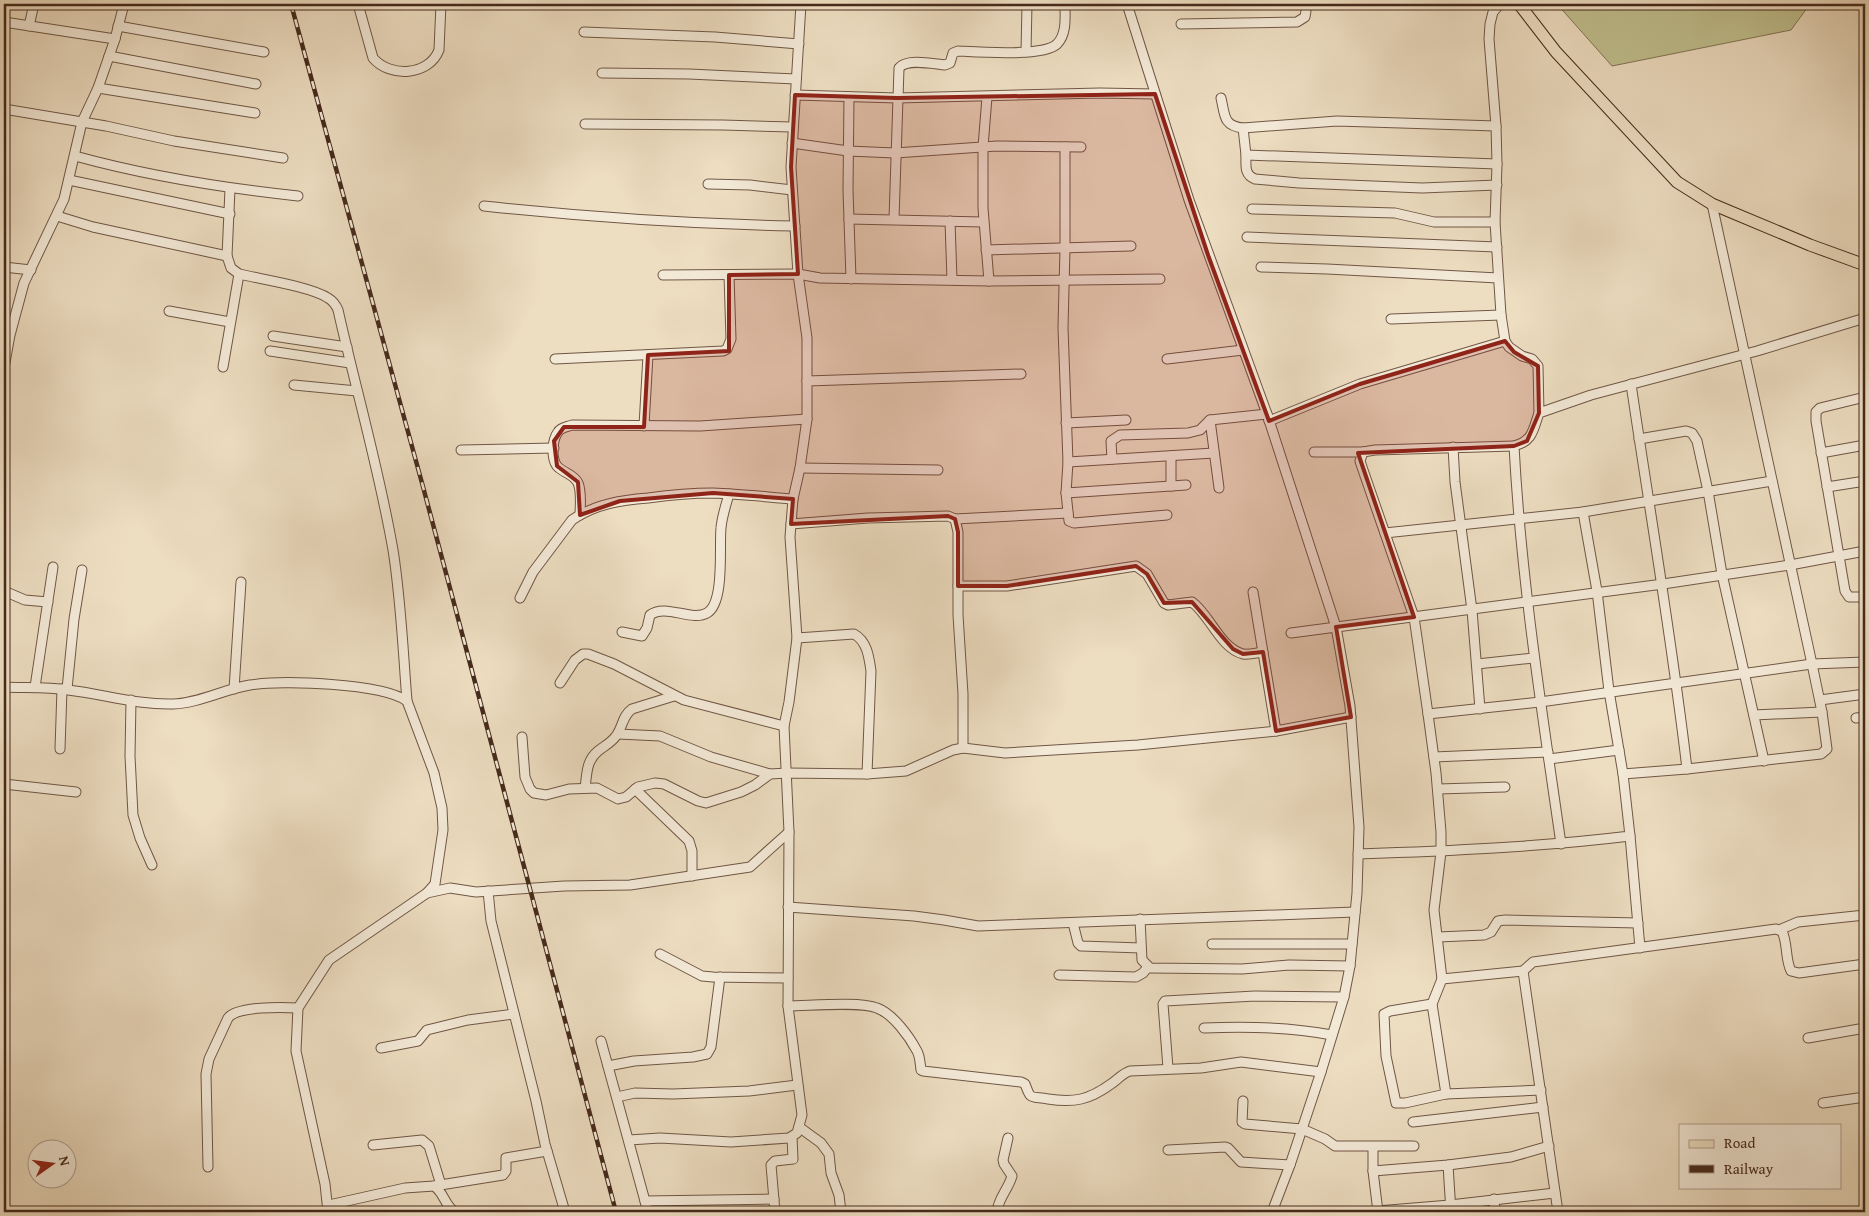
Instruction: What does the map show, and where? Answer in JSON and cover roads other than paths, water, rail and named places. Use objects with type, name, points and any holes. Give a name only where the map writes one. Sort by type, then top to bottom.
[{"type":"main road","points":[[1519,4],[1556,52],[1677,182],[1712,204],[1791,238],[1865,265]]},
{"type":"street","points":[[29,26],[34,4]]},
{"type":"street","points":[[4,368],[18,303],[30,270],[64,199],[82,122],[98,88],[115,39],[124,4]]},
{"type":"street","points":[[358,4],[373,58],[378,65],[400,72],[416,70],[430,63],[436,57],[439,50],[441,4]]},
{"type":"street","points":[[629,1140],[660,1138],[730,1142],[792,1137],[800,1128],[802,1115],[788,1006],[789,832],[778,774],[797,638],[790,536],[793,499],[800,468],[807,419],[807,338],[798,274],[791,167],[800,4]]},
{"type":"street","points":[[1026,52],[1027,4]]},
{"type":"street","points":[[894,219],[899,68],[904,64],[945,65],[950,63],[953,53],[958,51],[1026,52],[1053,48],[1063,35],[1065,4]]},
{"type":"street","points":[[1127,4],[1202,237],[1268,418],[1336,627],[1351,717],[1359,827],[1355,912],[1350,966],[1344,997],[1321,1072],[1290,1166],[1272,1212]]},
{"type":"street","points":[[1181,24],[1297,22],[1305,16],[1307,4]]},
{"type":"street","points":[[1314,452],[1514,446],[1527,441],[1532,434],[1539,413],[1538,366],[1532,359],[1514,352],[1505,341],[1498,278],[1495,222],[1497,185],[1496,126],[1489,40],[1493,12],[1500,4]]},
{"type":"street","points":[[4,22],[115,39]]},
{"type":"street","points":[[118,26],[264,52]]},
{"type":"street","points":[[584,32],[715,37],[799,44]]},
{"type":"street","points":[[108,56],[256,84]]},
{"type":"street","points":[[602,73],[689,74],[796,79]]},
{"type":"street","points":[[98,88],[255,113]]},
{"type":"street","points":[[795,95],[897,98],[1100,93],[1155,94]]},
{"type":"street","points":[[849,97],[848,219],[850,279]]},
{"type":"street","points":[[987,97],[983,147],[983,222],[989,281]]},
{"type":"street","points":[[1221,98],[1228,123],[1233,127],[1243,128],[1337,121],[1496,126]]},
{"type":"street","points":[[4,109],[82,122],[174,141],[283,158]]},
{"type":"street","points":[[585,124],[792,127]]},
{"type":"street","points":[[1243,128],[1247,172],[1249,176],[1255,179],[1299,183],[1422,188],[1497,185]]},
{"type":"street","points":[[792,143],[848,151],[895,153],[983,147],[1081,147]]},
{"type":"street","points":[[1065,147],[1063,328],[1068,462],[1066,493],[1069,521],[1074,523],[1167,515]]},
{"type":"street","points":[[1246,155],[1497,164]]},
{"type":"street","points":[[74,156],[123,170],[230,188],[298,196]]},
{"type":"street","points":[[69,180],[230,214]]},
{"type":"street","points":[[708,184],[750,185],[792,190]]},
{"type":"street","points":[[230,188],[227,256],[231,268],[240,274],[327,296],[334,302],[338,310],[381,490],[393,552],[400,603],[407,701],[434,773],[442,808],[442,830],[435,884],[428,893],[329,960],[298,1008],[296,1051],[328,1209],[405,1188],[438,1186],[504,1175],[506,1173],[505,1160],[507,1157],[547,1151]]},
{"type":"street","points":[[1623,774],[1764,762],[1821,754],[1827,749],[1820,700],[1712,204]]},
{"type":"street","points":[[484,206],[576,216],[727,225],[795,226]]},
{"type":"street","points":[[1252,209],[1395,213],[1434,222],[1495,222]]},
{"type":"street","points":[[57,216],[93,227],[227,256]]},
{"type":"street","points":[[848,219],[983,222]]},
{"type":"street","points":[[950,221],[952,280]]},
{"type":"street","points":[[1247,237],[1497,247]]},
{"type":"street","points":[[986,250],[1131,246]]},
{"type":"street","points":[[4,267],[30,270]]},
{"type":"street","points":[[1261,268],[1327,269],[1498,278]]},
{"type":"street","points":[[223,368],[240,274]]},
{"type":"street","points":[[555,359],[728,350],[732,339],[729,274]]},
{"type":"street","points":[[663,275],[798,274],[810,277],[850,279],[989,281],[1160,279]]},
{"type":"street","points":[[169,311],[230,322]]},
{"type":"street","points":[[1391,319],[1501,315]]},
{"type":"street","points":[[1539,413],[1631,384],[1745,355],[1865,318]]},
{"type":"street","points":[[273,336],[347,346]]},
{"type":"street","points":[[1112,459],[1111,441],[1120,435],[1188,434],[1200,430],[1210,420],[1268,418],[1360,384],[1505,341]]},
{"type":"street","points":[[1168,359],[1243,350]]},
{"type":"street","points":[[270,352],[350,363]]},
{"type":"street","points":[[644,426],[648,355]]},
{"type":"street","points":[[807,382],[1021,374]]},
{"type":"street","points":[[1631,384],[1648,503],[1663,584],[1687,770]]},
{"type":"street","points":[[294,385],[357,391]]},
{"type":"street","points":[[1865,397],[1820,408],[1816,412],[1821,453],[1845,590],[1849,597],[1865,597]]},
{"type":"street","points":[[580,515],[580,488],[578,482],[558,466],[554,460],[554,448],[558,431],[564,427],[700,426],[807,419]]},
{"type":"street","points":[[1066,423],[1126,420]]},
{"type":"street","points":[[1210,420],[1219,488]]},
{"type":"street","points":[[1639,438],[1680,431],[1692,433],[1696,442],[1708,491],[1722,574],[1764,762]]},
{"type":"street","points":[[1821,453],[1865,445]]},
{"type":"street","points":[[1514,446],[1518,519],[1534,658],[1561,844]]},
{"type":"street","points":[[1453,447],[1455,482],[1472,610],[1480,709]]},
{"type":"street","points":[[461,450],[554,448]]},
{"type":"street","points":[[1363,452],[1360,461],[1414,617],[1434,757],[1438,789],[1441,852],[1434,910],[1442,979],[1432,1004],[1446,1094]]},
{"type":"street","points":[[1068,462],[1214,453]]},
{"type":"street","points":[[1171,456],[1171,486]]},
{"type":"street","points":[[800,468],[938,470]]},
{"type":"street","points":[[1385,534],[1583,512],[1648,503],[1772,481]]},
{"type":"street","points":[[1827,487],[1865,481]]},
{"type":"street","points":[[1066,493],[1186,485]]},
{"type":"street","points":[[520,598],[533,572],[572,520],[606,504],[691,494],[730,494],[793,499]]},
{"type":"street","points":[[622,632],[642,636],[647,628],[650,615],[653,613],[671,612],[698,615],[707,613],[712,608],[720,576],[721,530],[730,494]]},
{"type":"street","points":[[1583,512],[1597,592],[1609,691],[1623,774],[1640,948]]},
{"type":"street","points":[[791,524],[868,518],[948,516],[955,519],[1068,513]]},
{"type":"street","points":[[955,519],[958,532],[963,748]]},
{"type":"street","points":[[1292,633],[1663,584],[1790,565],[1865,551]]},
{"type":"street","points":[[958,586],[1007,586],[1136,566],[1148,574],[1164,604],[1192,602],[1205,616],[1217,634],[1233,649],[1244,654],[1262,652]]},
{"type":"street","points":[[35,687],[53,567]]},
{"type":"street","points":[[60,749],[65,689],[82,570]]},
{"type":"street","points":[[234,689],[241,582]]},
{"type":"street","points":[[4,591],[25,600],[48,602]]},
{"type":"street","points":[[1254,592],[1276,731]]},
{"type":"street","points":[[797,638],[854,634],[860,637],[864,644],[869,657],[871,671],[867,774]]},
{"type":"street","points":[[560,684],[575,660],[583,654],[588,654],[614,664],[684,700],[784,726]]},
{"type":"street","points":[[1477,664],[1534,658]]},
{"type":"street","points":[[1428,714],[1540,702],[1812,664],[1865,662]]},
{"type":"street","points":[[4,687],[65,689],[157,704],[175,704],[190,702],[249,685],[307,683],[391,693],[407,701]]},
{"type":"street","points":[[1820,700],[1865,694]]},
{"type":"street","points":[[586,788],[587,768],[591,758],[618,734],[624,718],[632,709],[674,696]]},
{"type":"street","points":[[131,700],[130,756],[133,815],[140,838],[152,865]]},
{"type":"street","points":[[1754,715],[1822,712]]},
{"type":"street","points":[[618,734],[660,736],[711,757],[778,774],[867,774],[906,771],[953,750],[963,748],[1005,753],[1138,745],[1276,731],[1351,717]]},
{"type":"street","points":[[522,737],[526,776],[530,789],[534,793],[546,795],[569,788],[597,788],[618,800],[626,797],[634,789],[655,783],[664,784],[706,803],[741,792],[778,774]]},
{"type":"street","points":[[1434,757],[1548,756],[1619,750]]},
{"type":"street","points":[[4,784],[76,792]]},
{"type":"street","points":[[1438,789],[1505,787]]},
{"type":"street","points":[[634,789],[689,841],[692,851],[692,876]]},
{"type":"street","points":[[428,893],[450,888],[476,892],[564,886],[630,885],[750,867],[789,832]]},
{"type":"street","points":[[1358,854],[1441,852],[1561,844],[1630,836]]},
{"type":"street","points":[[488,891],[491,921],[547,1151],[565,1212]]},
{"type":"street","points":[[788,907],[914,916],[978,926],[1355,912]]},
{"type":"street","points":[[1442,979],[1524,971],[1533,962],[1779,930],[1798,922],[1865,915]]},
{"type":"street","points":[[1140,919],[1142,960],[1148,967],[1160,969],[1242,969],[1289,965],[1350,966]]},
{"type":"street","points":[[1438,937],[1484,935],[1491,932],[1498,921],[1505,920],[1638,923]]},
{"type":"street","points":[[1073,923],[1078,943],[1081,946],[1141,948]]},
{"type":"street","points":[[1779,930],[1782,931],[1785,938],[1787,964],[1791,972],[1799,973],[1865,964]]},
{"type":"street","points":[[1212,944],[1352,944]]},
{"type":"street","points":[[660,954],[702,976],[788,978]]},
{"type":"street","points":[[1059,975],[1136,977],[1148,967]]},
{"type":"street","points":[[1524,971],[1558,1212]]},
{"type":"street","points":[[608,1066],[634,1061],[693,1057],[707,1054],[711,1047],[720,977]]},
{"type":"street","points":[[1168,1068],[1163,1004],[1165,1002],[1256,996],[1344,997]]},
{"type":"street","points":[[788,1006],[846,1004],[879,1008],[888,1015],[912,1043],[916,1050],[921,1070],[1021,1082],[1025,1084],[1027,1092],[1032,1096],[1060,1101],[1085,1099],[1109,1086],[1130,1071],[1202,1068],[1241,1062],[1321,1072]]},
{"type":"street","points":[[1432,1004],[1385,1013],[1386,1056],[1396,1102],[1405,1103],[1446,1094],[1541,1090]]},
{"type":"street","points":[[208,1167],[206,1074],[209,1059],[228,1018],[232,1014],[239,1012],[282,1007],[298,1008]]},
{"type":"street","points":[[381,1048],[418,1041],[427,1030],[468,1020],[514,1014]]},
{"type":"street","points":[[1204,1028],[1270,1027],[1332,1036]]},
{"type":"street","points":[[1808,1038],[1865,1028]]},
{"type":"street","points":[[601,1041],[648,1212]]},
{"type":"street","points":[[617,1096],[634,1093],[673,1094],[749,1091],[798,1085]]},
{"type":"street","points":[[1823,1102],[1865,1097]]},
{"type":"street","points":[[1243,1101],[1241,1118],[1243,1123],[1302,1130],[1325,1139],[1335,1146],[1414,1146]]},
{"type":"street","points":[[1413,1122],[1543,1107]]},
{"type":"street","points":[[800,1128],[821,1143],[828,1154],[831,1163],[831,1173],[839,1195],[841,1212]]},
{"type":"street","points":[[775,1212],[771,1165],[775,1161],[793,1159],[792,1137]]},
{"type":"street","points":[[997,1212],[998,1202],[1012,1176],[1003,1160],[1008,1138]]},
{"type":"street","points":[[373,1145],[422,1140],[428,1146],[438,1186],[450,1208],[456,1212]]},
{"type":"street","points":[[1373,1171],[1448,1165],[1511,1157],[1549,1146]]},
{"type":"street","points":[[1168,1150],[1225,1147],[1241,1162],[1290,1166]]},
{"type":"street","points":[[1373,1147],[1373,1171],[1378,1212],[1451,1209],[1494,1199],[1555,1193]]},
{"type":"street","points":[[1448,1165],[1451,1209]]},
{"type":"street","points":[[645,1201],[774,1199]]},
{"type":"street","points":[[1494,1199],[1495,1212]]},
{"type":"railway","points":[[291,4],[422,483],[616,1212]]}]
